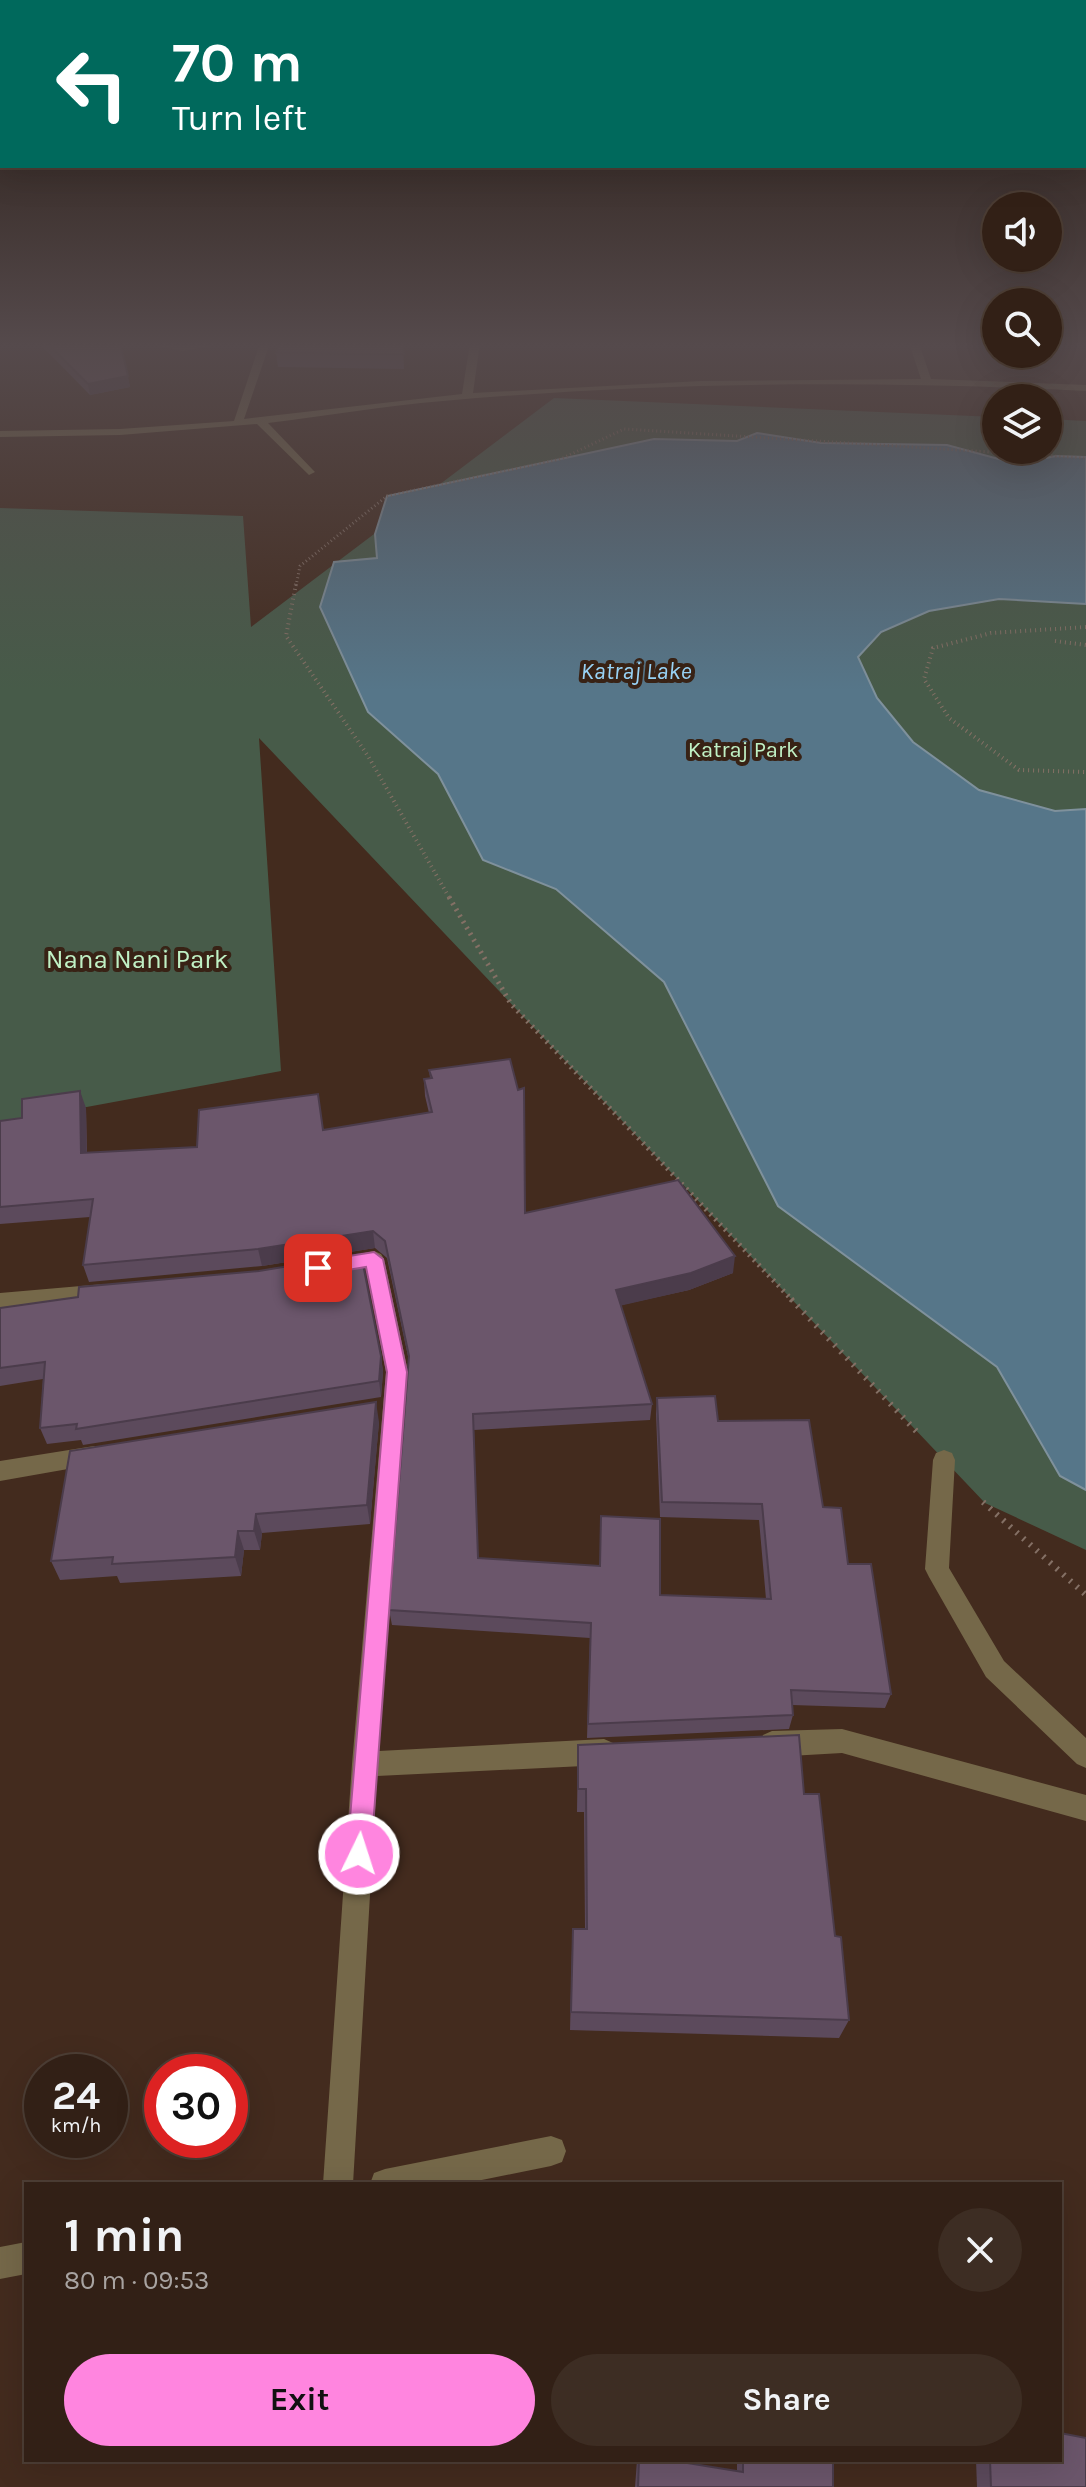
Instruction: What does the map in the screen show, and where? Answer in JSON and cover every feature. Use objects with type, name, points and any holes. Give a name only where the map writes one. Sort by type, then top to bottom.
[{"type":"street","points":[[297,459],[309,472]]},
{"type":"street","points":[[318,1268],[374,1259],[397,1372],[386,1409],[338,2182]]},
{"type":"street","points":[[0,1301],[123,1290]]},
{"type":"street","points":[[0,1471],[110,1453]]},
{"type":"street","points":[[944,1460],[937,1569],[995,1669],[1086,1755]]},
{"type":"street","points":[[746,1745],[842,1741],[1086,1808]]},
{"type":"street","points":[[365,1764],[635,1751]]},
{"type":"street","points":[[395,2182],[551,2151]]},
{"type":"street","points":[[0,2263],[24,2258]]},
{"type":"path","points":[[561,459],[387,496],[300,566],[286,636],[368,756],[511,1004],[985,1503],[1086,1595]]},
{"type":"path","points":[[1085,772],[1019,770],[949,718],[924,679],[933,648],[991,633],[1086,627]]},
{"type":"path","points":[[1055,641],[1086,645]]},
{"type":"green space","name":"Katraj Park","points":[[473,459],[982,459],[982,464],[1062,464],[1062,459],[1086,459],[1086,1550],[985,1503],[259,738],[281,1071],[0,1123],[0,508],[243,516],[251,627]]},
{"type":"water","name":"Katraj Lake","points":[[560,459],[982,459],[982,464],[1062,464],[1062,459],[1086,459],[1086,604],[999,599],[929,611],[881,632],[858,657],[877,698],[913,742],[979,790],[1055,811],[1086,809],[1086,1490],[1060,1476],[997,1367],[778,1206],[664,982],[556,889],[483,860],[438,774],[368,712],[320,607],[334,562],[377,558],[375,534],[387,496]]},
{"type":"building","points":[[510,1059],[518,1090],[524,1088],[525,1213],[678,1180],[735,1256],[691,1273],[616,1290],[652,1404],[473,1414],[478,1558],[600,1566],[601,1516],[660,1519],[660,1595],[771,1599],[762,1504],[662,1502],[657,1398],[715,1396],[718,1421],[809,1420],[823,1507],[841,1508],[848,1564],[871,1564],[891,1694],[791,1690],[793,1715],[588,1724],[591,1623],[389,1610],[409,1356],[385,1241],[373,1231],[258,1249],[83,1265],[93,1199],[0,1207],[0,1121],[22,1118],[22,1099],[80,1091],[81,1153],[197,1147],[199,1110],[318,1094],[323,1130],[432,1112],[424,1079],[432,1078],[429,1070]]},
{"type":"building","points":[[361,1254],[381,1356],[379,1381],[76,1429],[77,1424],[40,1428],[45,1362],[0,1368],[0,1308],[78,1297],[79,1287],[259,1271]]},
{"type":"building","points":[[376,1402],[367,1505],[256,1514],[254,1531],[238,1531],[235,1557],[112,1564],[113,1557],[51,1561],[70,1451]]},
{"type":"building","points":[[799,1735],[804,1794],[819,1794],[835,1936],[841,1937],[849,2020],[571,2012],[573,1929],[587,1929],[586,1789],[578,1789],[578,1745]]},
{"type":"building","points":[[1062,2433],[1086,2438],[1086,2487],[991,2487],[990,2462],[1062,2462]]},
{"type":"building","points":[[639,2462],[681,2462],[743,2472],[743,2462],[833,2462],[833,2487],[638,2487]]},
{"type":"route","points":[[318,1268],[374,1259],[397,1372],[359,1854]]},
{"type":"park label","name":"Nana Nani Park","points":[[137,959]]}]
